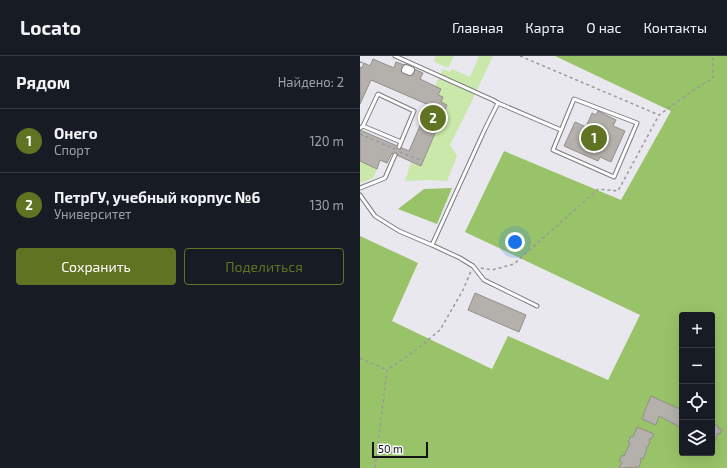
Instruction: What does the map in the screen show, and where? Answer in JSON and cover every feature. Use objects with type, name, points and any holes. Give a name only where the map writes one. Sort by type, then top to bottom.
[{"type":"lane","points":[[395,56],[493,100],[498,104],[561,130]]},
{"type":"lane","points":[[398,147],[414,111],[378,94],[362,127],[400,142]]},
{"type":"lane","points":[[574,99],[637,123],[614,177],[553,150],[561,130],[574,99]]},
{"type":"lane","points":[[432,245],[498,104]]},
{"type":"lane","points":[[360,188],[385,178],[395,155]]},
{"type":"lane","points":[[360,195],[375,216],[398,231],[460,258],[473,266],[484,280],[537,306]]},
{"type":"path","points":[[520,56],[660,115]]},
{"type":"path","points":[[375,468],[387,370],[417,349],[440,330],[463,290],[473,266],[492,270],[514,264],[598,189],[618,192],[660,115],[689,93],[713,78],[713,56]]},
{"type":"path","points":[[360,62],[364,63]]},
{"type":"path","points":[[360,134],[423,161]]},
{"type":"path","points":[[360,358],[387,370]]},
{"type":"green space","points":[[436,56],[454,56],[448,68],[435,62],[434,60]]},
{"type":"green space","points":[[479,56],[493,56],[450,145],[457,156],[447,181],[405,181],[411,162],[421,166],[447,105],[441,102],[438,95],[441,89],[435,86],[443,69],[450,72],[452,69],[470,77]]},
{"type":"green space","points":[[555,56],[727,56],[727,468],[360,468],[360,236],[418,263],[392,321],[492,369],[508,336],[608,380],[640,315],[465,232],[504,151],[621,200],[671,111]]},
{"type":"green space","points":[[360,161],[377,169],[373,178],[360,183]]},
{"type":"green space","points":[[452,188],[437,224],[398,209],[424,189]]},
{"type":"building","points":[[373,59],[394,68],[396,62],[412,68],[423,73],[420,79],[441,89],[438,95],[443,97],[441,102],[447,105],[421,166],[392,153],[387,163],[380,160],[377,169],[360,161],[360,130],[409,151],[429,105],[371,80],[360,104],[360,67],[362,68],[364,63],[370,66]]},
{"type":"building","points":[[598,111],[616,120],[613,126],[625,131],[611,162],[600,157],[598,161],[564,146],[575,122],[586,127],[592,113],[596,115]]},
{"type":"building","points":[[475,293],[526,315],[519,332],[468,310]]},
{"type":"building","points":[[651,396],[679,409],[679,426],[659,416],[656,425],[642,419]]},
{"type":"building","points":[[715,424],[722,430],[720,434],[718,433],[715,441]]},
{"type":"building","points":[[637,427],[654,434],[651,439],[650,438],[650,442],[646,448],[647,449],[643,459],[641,458],[639,467],[619,468],[622,462],[619,461],[622,455],[624,456],[630,443],[628,442],[631,436],[633,437]]},
{"type":"place","name":"ПетрГУ, учебный корпус №6","points":[[433,118]]},
{"type":"place","name":"Онего","points":[[594,138]]}]
